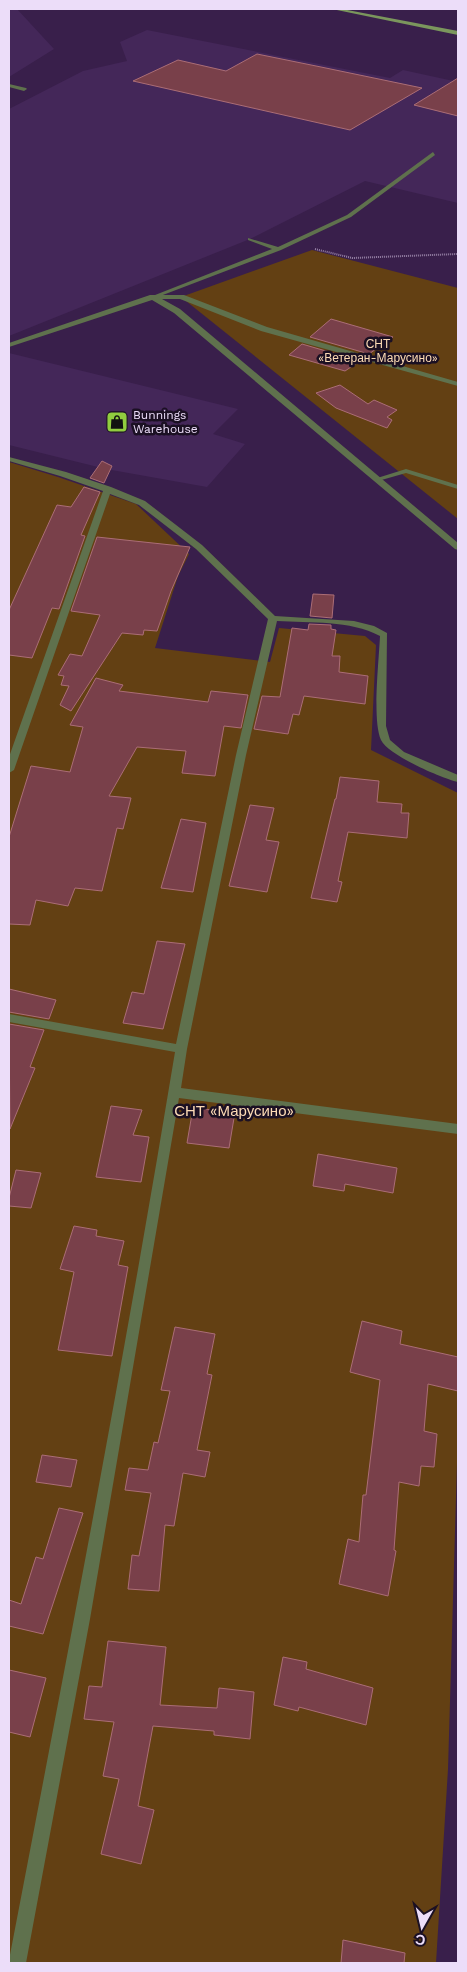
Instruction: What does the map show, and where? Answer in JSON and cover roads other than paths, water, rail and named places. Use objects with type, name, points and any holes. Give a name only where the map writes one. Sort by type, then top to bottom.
[{"type":"main road","points":[[335,9],[458,33]]},
{"type":"street","points":[[153,297],[177,311],[458,546]]},
{"type":"street","points":[[9,345],[153,297],[181,297],[264,330],[458,384]]},
{"type":"lane","points":[[9,85],[24,89]]},
{"type":"lane","points":[[153,297],[279,249],[349,216],[433,154]]},
{"type":"lane","points":[[250,239],[279,249]]},
{"type":"lane","points":[[9,460],[63,474],[142,503],[199,547],[273,618],[354,624],[371,628],[384,635],[382,726],[386,741],[400,754],[458,779]]},
{"type":"lane","points":[[378,479],[406,471],[458,487]]},
{"type":"lane","points":[[9,770],[108,489]]},
{"type":"lane","points":[[17,1963],[82,1619],[181,1049],[241,755],[273,618]]},
{"type":"lane","points":[[9,1018],[181,1049]]},
{"type":"lane","points":[[174,1092],[458,1128]]},
{"type":"place","name":"Bunnings Warehouse","points":[[117,422]]},
{"type":"park label","name":"СНТ «Ветеран-Марусино»","points":[[378,351]]},
{"type":"park label","name":"СНТ «Марусино»","points":[[234,1111]]}]
